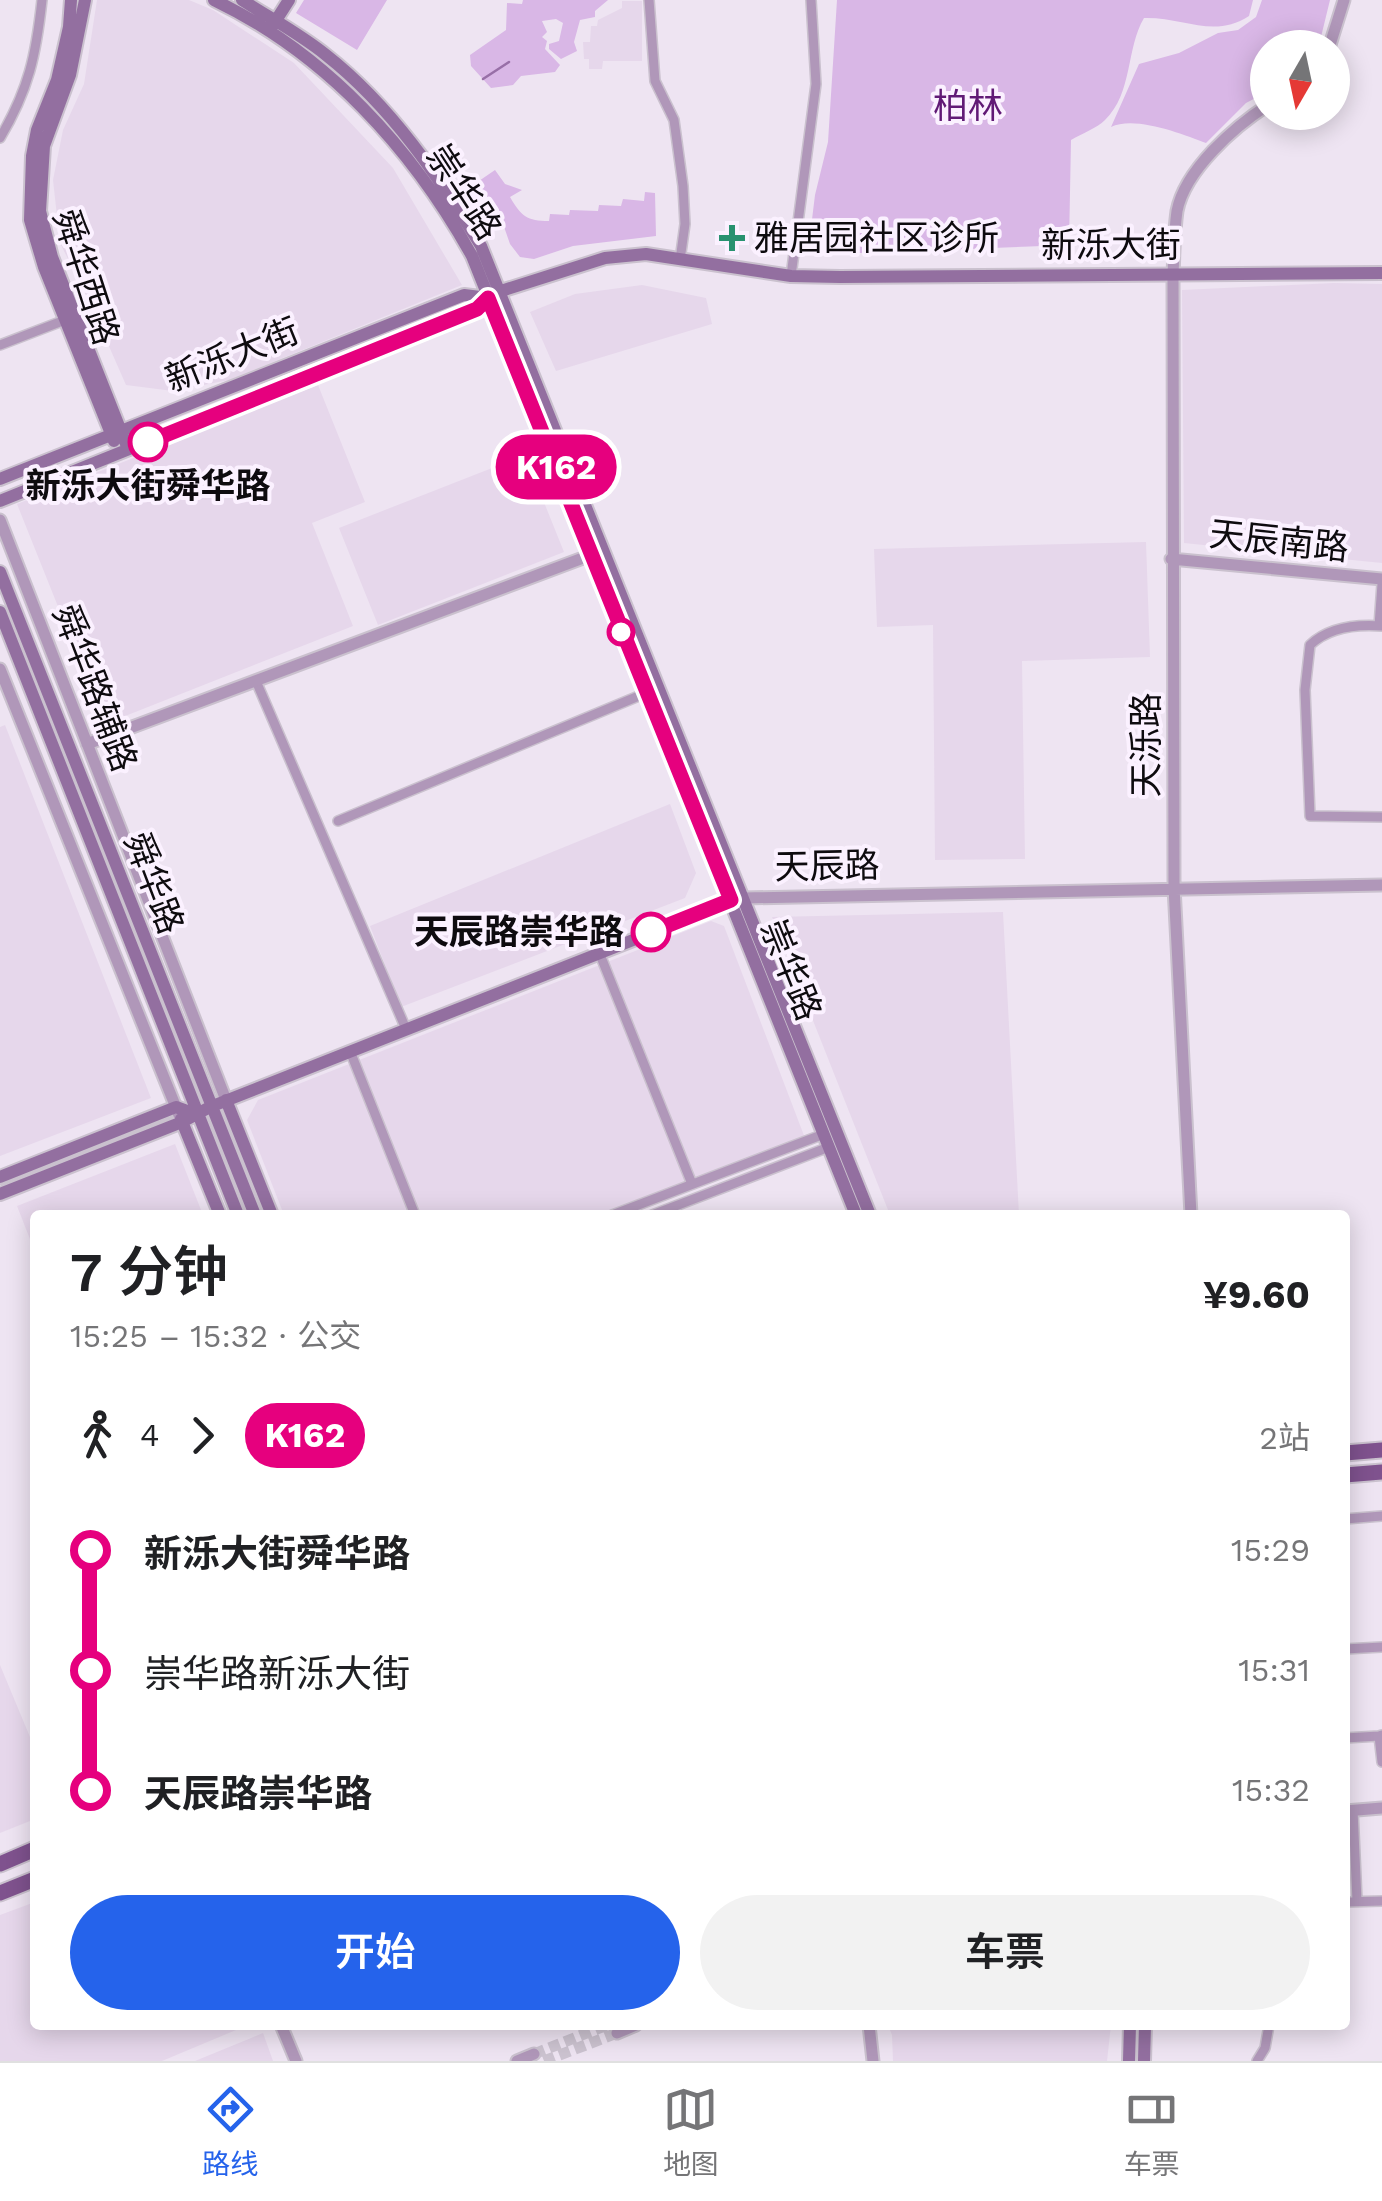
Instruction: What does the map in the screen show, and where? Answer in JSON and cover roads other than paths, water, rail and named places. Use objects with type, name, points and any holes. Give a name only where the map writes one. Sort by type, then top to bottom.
[{"type":"main road","name":"舜华西路","points":[[71,0],[57,80],[37,130],[29,178],[30,220],[66,320],[124,451]]},
{"type":"main road","name":"舜华西路","points":[[85,0],[70,76],[44,146],[40,211],[52,257],[116,434]]},
{"type":"main road","name":"崇华路","points":[[214,0],[272,26],[348,74],[421,155],[471,229],[591,555],[646,693],[738,899],[854,1210]]},
{"type":"main road","name":"崇华路","points":[[242,0],[272,26]]},
{"type":"main road","points":[[272,26],[289,0]]},
{"type":"main road","name":"新泺大街","points":[[0,479],[464,294],[495,294],[606,258],[646,254],[791,276],[1382,273]]},
{"type":"main road","name":"新泺大街","points":[[0,501],[477,309],[495,294]]},
{"type":"main road","name":"崇华路","points":[[495,294],[738,899],[868,1210]]},
{"type":"main road","name":"舜华路","points":[[0,572],[253,1210]]},
{"type":"main road","name":"舜华路","points":[[0,612],[236,1210]]},
{"type":"main road","name":"天辰路","points":[[0,1177],[179,1116],[195,1114],[738,899]]},
{"type":"main road","points":[[226,1100],[270,1210]]},
{"type":"main road","points":[[179,1116],[218,1210]]},
{"type":"main road","name":"天辰路","points":[[0,1194],[179,1116]]},
{"type":"main road","points":[[1350,1453],[1382,1450]]},
{"type":"main road","points":[[1350,1475],[1382,1472]]},
{"type":"main road","points":[[0,1864],[30,1852]]},
{"type":"main road","points":[[0,1893],[30,1881]]},
{"type":"main road","points":[[1129,2061],[1130,2030]]},
{"type":"main road","points":[[1144,2061],[1145,2030]]},
{"type":"street","points":[[0,138],[21,98],[36,56],[42,0]]},
{"type":"street","points":[[649,0],[655,81],[674,120],[683,186],[685,224],[680,260]]},
{"type":"street","points":[[791,276],[816,84],[811,0]]},
{"type":"street","points":[[1335,30],[1344,0]]},
{"type":"street","name":"天泺路","points":[[1191,1210],[1174,888],[1172,274],[1178,208],[1200,165],[1250,116]]},
{"type":"street","points":[[0,344],[66,320]]},
{"type":"street","name":"舜华路辅路","points":[[0,520],[226,1100]]},
{"type":"street","points":[[87,744],[591,555]]},
{"type":"street","name":"天辰南路","points":[[1172,558],[1382,581]]},
{"type":"street","points":[[1382,581],[1380,626],[1353,625],[1319,636],[1310,645],[1304,690],[1310,816],[1382,817]]},
{"type":"street","points":[[0,669],[179,1116]]},
{"type":"street","points":[[256,680],[406,1028]]},
{"type":"street","points":[[338,821],[646,693]]},
{"type":"street","name":"天辰路","points":[[738,899],[1382,885]]},
{"type":"street","points":[[600,952],[692,1184]]},
{"type":"street","points":[[350,1051],[413,1210]]},
{"type":"street","points":[[625,1210],[827,1141]]},
{"type":"street","points":[[664,1210],[827,1141]]},
{"type":"street","points":[[1350,1519],[1382,1516]]},
{"type":"street","points":[[1350,1649],[1382,1647]]},
{"type":"street","points":[[1350,1738],[1381,1736],[1382,1762]]},
{"type":"street","points":[[1350,1811],[1382,1808]]},
{"type":"street","points":[[1350,1822],[1357,1901]]},
{"type":"street","points":[[1350,1902],[1382,1901]]},
{"type":"street","points":[[283,2030],[296,2061]]},
{"type":"street","points":[[617,2032],[622,2030]]},
{"type":"street","points":[[870,2030],[873,2061]]},
{"type":"street","points":[[1257,2061],[1269,2030]]},
{"type":"street","points":[[516,2061],[534,2054]]},
{"type":"waterway","points":[[483,79],[509,62]]},
{"type":"tunnel","points":[[534,2054],[594,2030]]},
{"type":"tunnel","points":[[544,2061],[617,2033]]},
{"type":"place","name":"雅居园社区诊所","points":[[732,238]]},
{"type":"place","name":"新泺大街舜华路","points":[[148,442]]},
{"type":"place","name":"天辰路崇华路","points":[[651,932]]},
{"type":"park label","name":"柏林","points":[[968,106]]}]
